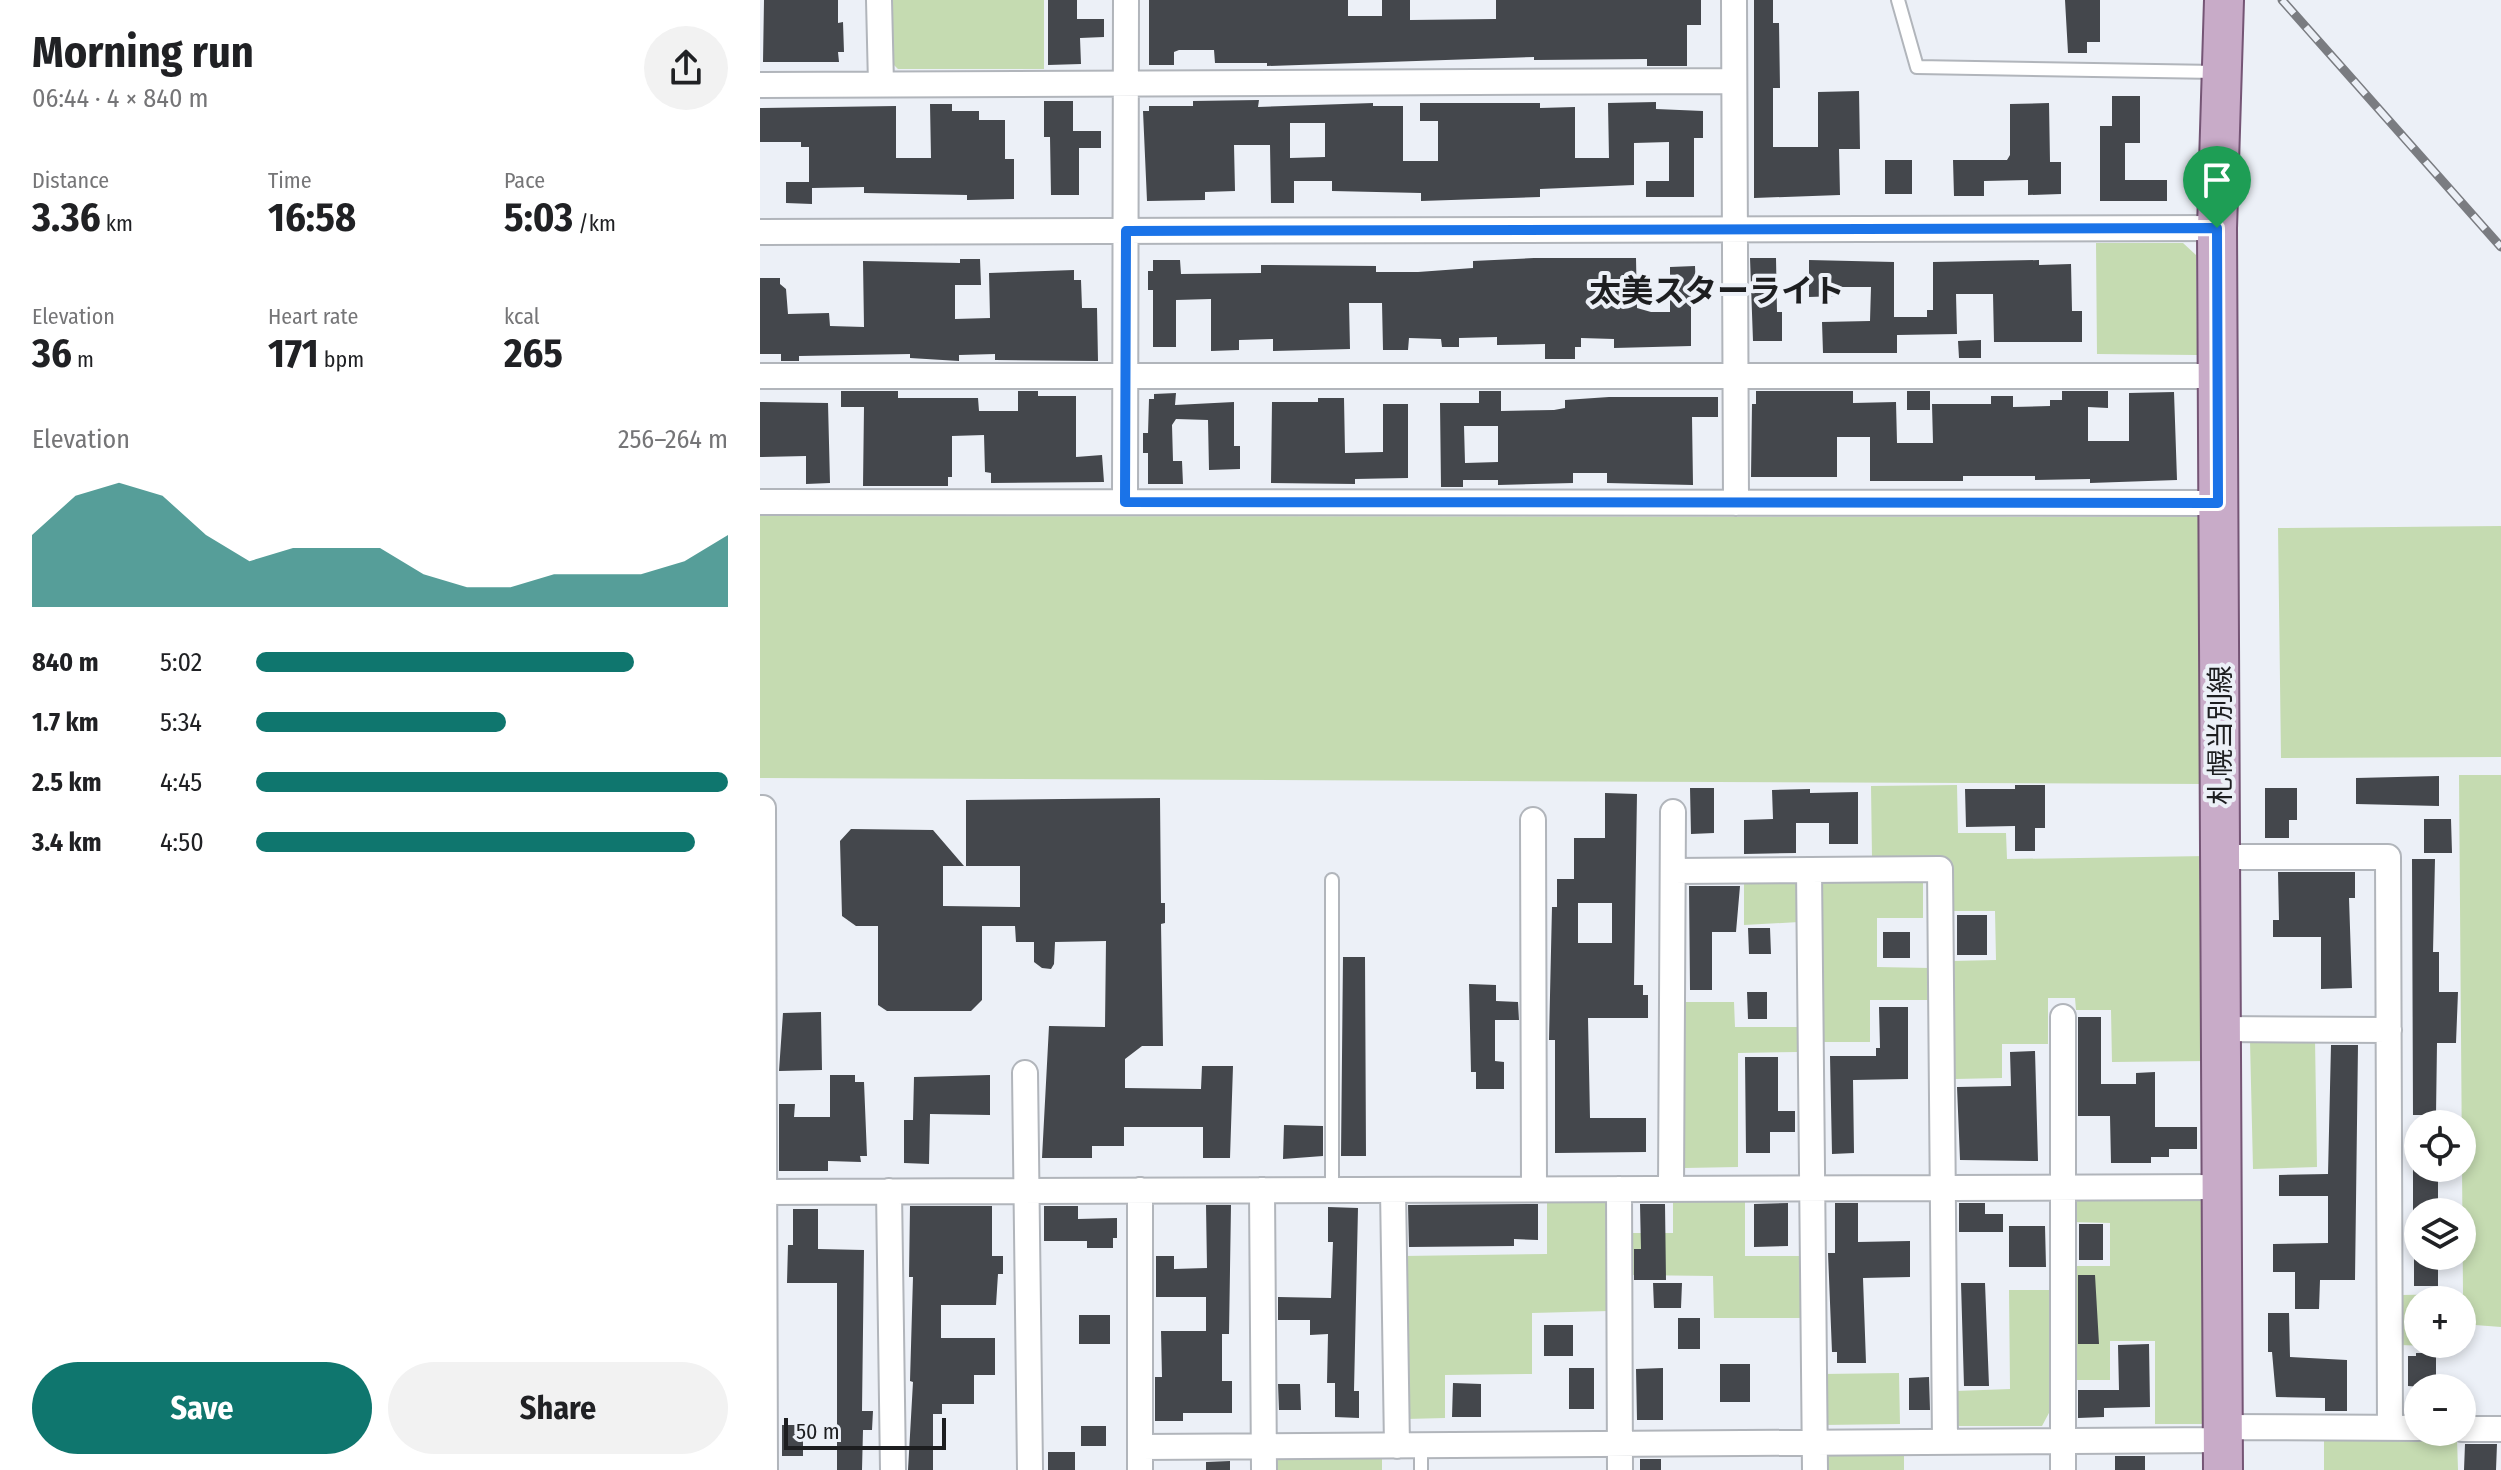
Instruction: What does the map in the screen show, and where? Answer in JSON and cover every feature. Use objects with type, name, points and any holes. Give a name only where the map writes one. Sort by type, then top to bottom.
[{"type":"main road","name":"札幌当別線","points":[[2223,1446],[2217,228],[2224,0]]},
{"type":"street","points":[[879,0],[881,84]]},
{"type":"street","points":[[1125,502],[1126,0]]},
{"type":"street","points":[[1734,0],[1736,503]]},
{"type":"street","points":[[760,85],[1734,81]]},
{"type":"street","points":[[760,232],[2217,228]]},
{"type":"street","points":[[760,376],[2218,376]]},
{"type":"street","points":[[760,502],[2218,503]]},
{"type":"street","points":[[760,808],[763,808],[765,1470]]},
{"type":"street","points":[[1671,1189],[1673,812]]},
{"type":"street","points":[[1533,820],[1534,1189]]},
{"type":"street","points":[[2220,857],[2388,857],[2390,1428]]},
{"type":"street","points":[[1673,871],[1940,869],[1945,1442]]},
{"type":"street","points":[[1809,870],[1815,1470]]},
{"type":"street","points":[[2063,1017],[2063,1470]]},
{"type":"street","points":[[2221,1029],[2389,1030]]},
{"type":"street","points":[[1025,1073],[1030,1470]]},
{"type":"street","points":[[762,1192],[2222,1187]]},
{"type":"street","points":[[1619,1189],[1620,1470]]},
{"type":"street","points":[[1140,1190],[1140,1458],[1264,1458],[1421,1445],[2063,1441],[2223,1446],[2404,1428]]},
{"type":"street","points":[[1262,1190],[1264,1458]]},
{"type":"street","points":[[1393,1190],[1397,1446]]},
{"type":"street","points":[[889,1191],[893,1470]]},
{"type":"street","points":[[2476,1429],[2501,1429]]},
{"type":"lane","points":[[1898,0],[1917,67],[2224,72]]},
{"type":"lane","points":[[1332,880],[1332,1190]]},
{"type":"lane","points":[[1421,1445],[1421,1470]]},
{"type":"green space","points":[[891,0],[1044,0],[1044,69],[898,69],[891,62]]},
{"type":"green space","points":[[2096,243],[2183,243],[2196,255],[2197,355],[2097,354]]},
{"type":"green space","points":[[760,516],[2208,517],[2206,784],[760,778]]},
{"type":"green space","points":[[2501,526],[2501,757],[2281,758],[2278,528]]},
{"type":"green space","points":[[2459,775],[2501,775],[2501,1327],[2476,1325],[2476,1286],[2463,1286],[2463,1270],[2476,1270],[2476,1198],[2462,1198],[2462,1182],[2476,1182],[2476,1110],[2462,1110]]},
{"type":"green space","points":[[1957,785],[1958,833],[2006,833],[2007,859],[2207,856],[2210,1061],[2112,1062],[2111,1010],[2076,1010],[2075,998],[2048,998],[2048,1044],[2002,1044],[2002,1078],[1955,1079],[1953,961],[1996,960],[1995,911],[1948,911],[1947,857],[1872,858],[1871,786]]},
{"type":"green space","points":[[1744,880],[1800,882],[1799,922],[1744,925]]},
{"type":"green space","points":[[1923,880],[1923,918],[1877,918],[1877,967],[1930,968],[1930,1000],[1870,1000],[1870,1042],[1822,1042],[1822,881]]},
{"type":"green space","points":[[1684,1002],[1734,1002],[1735,1027],[1798,1027],[1798,1052],[1738,1053],[1738,1167],[1685,1168]]},
{"type":"green space","points":[[2315,1039],[2317,1167],[2253,1169],[2250,1041]]},
{"type":"green space","points":[[2070,1194],[2210,1195],[2209,1424],[2155,1424],[2155,1341],[2110,1341],[2110,1380],[2070,1380],[2070,1266],[2110,1266],[2110,1223],[2070,1222]]},
{"type":"green space","points":[[1607,1198],[1609,1311],[1532,1313],[1532,1374],[1445,1375],[1445,1418],[1406,1419],[1404,1256],[1547,1254],[1547,1199]]},
{"type":"green space","points":[[1673,1199],[1745,1200],[1745,1256],[1801,1256],[1800,1318],[1714,1318],[1713,1276],[1630,1275],[1630,1233],[1673,1233]]},
{"type":"green space","points":[[2009,1290],[2052,1290],[2050,1411],[2042,1426],[1957,1426],[1956,1391],[2010,1389]]},
{"type":"green space","points":[[2401,1295],[2404,1295],[2404,1345],[2400,1345]]},
{"type":"green space","points":[[1899,1373],[1900,1424],[1823,1425],[1823,1374]]},
{"type":"green space","points":[[2404,1440],[2404,1446],[2457,1446],[2458,1470],[2324,1470],[2324,1441]]},
{"type":"green space","points":[[1275,1453],[1382,1456],[1382,1470],[1269,1470]]},
{"type":"green space","points":[[1904,1453],[1904,1470],[1826,1470],[1826,1454]]},
{"type":"building","points":[[764,0],[838,0],[838,23],[843,22],[844,52],[838,52],[839,62],[763,62]]},
{"type":"building","points":[[1048,0],[1077,0],[1077,19],[1104,19],[1104,37],[1080,38],[1081,64],[1048,65]]},
{"type":"building","points":[[1149,0],[1348,0],[1348,16],[1382,16],[1382,0],[1410,0],[1410,20],[1496,19],[1496,0],[1701,0],[1701,25],[1687,25],[1687,66],[1647,66],[1647,59],[1534,60],[1534,57],[1267,66],[1267,63],[1215,63],[1214,50],[1179,50],[1174,52],[1174,65],[1149,65]]},
{"type":"building","points":[[1754,0],[1773,0],[1773,23],[1779,23],[1780,88],[1773,88],[1773,147],[1818,147],[1818,92],[1859,91],[1860,149],[1839,149],[1840,195],[1754,198]]},
{"type":"building","points":[[2065,0],[2100,0],[2100,42],[2087,42],[2087,53],[2068,53]]},
{"type":"building","points":[[2112,96],[2140,96],[2140,143],[2125,143],[2125,180],[2167,180],[2167,201],[2100,201],[2100,126],[2112,126]]},
{"type":"building","points":[[1259,100],[1258,107],[1373,103],[1373,106],[1403,106],[1403,161],[1438,161],[1438,121],[1420,121],[1420,103],[1540,103],[1540,108],[1575,107],[1575,158],[1609,158],[1608,103],[1656,102],[1656,109],[1703,111],[1703,138],[1694,138],[1694,197],[1646,197],[1646,181],[1669,181],[1669,142],[1634,143],[1634,185],[1540,189],[1540,197],[1421,201],[1421,193],[1332,191],[1332,181],[1294,181],[1294,203],[1271,203],[1270,145],[1234,145],[1235,191],[1205,192],[1205,200],[1147,201],[1143,111],[1149,111],[1149,106],[1193,106],[1193,101]],"holes":[[[1290,123],[1325,123],[1325,157],[1290,158]]]},
{"type":"building","points":[[1044,101],[1073,101],[1073,131],[1101,131],[1101,148],[1079,148],[1079,195],[1051,195],[1050,137],[1044,137]]},
{"type":"building","points":[[2049,103],[2050,162],[2061,162],[2061,194],[2028,195],[2028,180],[1984,181],[1984,196],[1954,196],[1953,160],[2007,160],[2010,155],[2010,104]]},
{"type":"building","points":[[930,104],[952,104],[952,111],[979,111],[979,120],[1005,120],[1005,159],[1014,159],[1014,199],[967,200],[967,195],[864,193],[864,187],[812,188],[812,204],[786,203],[786,182],[809,182],[809,147],[801,147],[801,142],[760,142],[760,108],[896,106],[896,158],[931,158]]},
{"type":"building","points":[[1885,160],[1912,160],[1912,194],[1885,194]]},
{"type":"building","points":[[1636,258],[1637,308],[1651,312],[1670,312],[1670,267],[1695,266],[1696,293],[1691,293],[1691,346],[1614,348],[1614,339],[1581,338],[1581,347],[1575,347],[1575,359],[1545,359],[1545,344],[1497,345],[1497,337],[1459,338],[1459,347],[1442,347],[1441,339],[1409,338],[1408,350],[1383,350],[1382,303],[1349,303],[1350,349],[1273,351],[1273,339],[1239,340],[1239,350],[1211,351],[1211,299],[1176,300],[1176,347],[1153,347],[1153,290],[1148,290],[1148,271],[1153,271],[1153,260],[1180,260],[1181,274],[1261,273],[1261,265],[1376,266],[1376,272],[1418,272],[1473,268],[1473,261]]},
{"type":"building","points":[[1750,258],[1776,258],[1777,312],[1782,312],[1782,341],[1753,341]]},
{"type":"building","points":[[960,259],[980,259],[981,285],[955,285],[955,319],[990,318],[989,273],[1074,270],[1074,280],[1081,280],[1082,308],[1097,308],[1098,361],[995,360],[995,354],[959,355],[959,361],[910,358],[910,354],[799,356],[799,361],[781,361],[781,354],[760,354],[760,278],[780,278],[780,284],[786,289],[788,314],[829,313],[830,326],[864,327],[863,261],[960,263]]},
{"type":"building","points":[[1809,260],[1894,262],[1894,317],[1927,317],[1927,310],[1933,310],[1933,262],[2039,260],[2039,265],[2071,264],[2072,311],[2082,311],[2082,342],[1994,342],[1993,294],[1956,294],[1957,334],[1897,335],[1897,353],[1823,353],[1822,322],[1870,321],[1871,287],[1838,287],[1838,296],[1809,297]]},
{"type":"building","points":[[1981,340],[1981,358],[1959,358],[1958,341]]},
{"type":"building","points":[[841,391],[898,391],[898,398],[978,398],[979,411],[1018,411],[1018,391],[1038,391],[1038,396],[1076,396],[1076,457],[1102,455],[1104,482],[991,483],[991,473],[985,472],[984,435],[952,436],[952,477],[948,477],[948,486],[863,486],[864,407],[841,407]]},
{"type":"building","points":[[1479,391],[1501,391],[1501,411],[1554,410],[1565,408],[1565,400],[1609,397],[1718,397],[1718,417],[1692,417],[1693,485],[1607,483],[1607,473],[1573,473],[1573,483],[1498,485],[1498,480],[1463,480],[1463,487],[1441,487],[1440,403],[1479,403]],"holes":[[[1464,426],[1498,426],[1498,462],[1465,463]]]},
{"type":"building","points":[[1756,391],[1853,391],[1853,403],[1896,402],[1897,443],[1933,443],[1932,404],[1991,404],[1991,396],[2013,396],[2013,407],[2050,406],[2050,400],[2062,400],[2062,391],[2108,391],[2108,408],[2088,407],[2088,441],[2129,441],[2129,393],[2174,392],[2177,480],[2090,483],[2090,479],[1963,476],[1963,481],[1870,481],[1870,437],[1837,437],[1837,477],[1751,477],[1752,404],[1756,404]]},
{"type":"building","points":[[1907,391],[1930,391],[1930,410],[1907,410]]},
{"type":"building","points":[[1176,393],[1175,405],[1234,402],[1234,446],[1240,446],[1240,469],[1209,470],[1208,420],[1176,419],[1172,425],[1173,461],[1182,461],[1183,484],[1148,484],[1148,453],[1143,453],[1143,433],[1148,433],[1149,399],[1154,399],[1154,394]]},
{"type":"building","points":[[1318,398],[1344,398],[1345,453],[1383,452],[1383,404],[1408,404],[1408,478],[1355,479],[1355,484],[1271,483],[1272,402],[1318,402]]},
{"type":"building","points":[[760,402],[828,403],[830,483],[806,484],[806,456],[760,457]]},
{"type":"building","points":[[2439,776],[2439,806],[2356,804],[2356,778]]},
{"type":"building","points":[[2015,785],[2045,785],[2045,828],[2035,828],[2035,851],[2015,851],[2015,826],[1966,827],[1965,789],[2015,789]]},
{"type":"building","points":[[1690,788],[1714,788],[1714,833],[1691,834]]},
{"type":"building","points":[[2265,788],[2297,788],[2297,820],[2289,820],[2289,838],[2265,838]]},
{"type":"building","points":[[1810,789],[1810,793],[1858,792],[1858,844],[1829,844],[1829,823],[1796,823],[1796,853],[1744,854],[1744,820],[1773,819],[1772,790]]},
{"type":"building","points":[[1605,793],[1637,794],[1634,985],[1643,985],[1643,995],[1648,995],[1648,1018],[1588,1018],[1590,1118],[1646,1118],[1646,1152],[1555,1153],[1555,1040],[1549,1040],[1552,907],[1557,907],[1557,879],[1574,879],[1574,838],[1605,838]],"holes":[[[1578,903],[1612,903],[1612,943],[1578,943]]]},
{"type":"building","points":[[1160,798],[1161,903],[1165,903],[1165,923],[1161,924],[1163,1046],[1142,1046],[1125,1059],[1125,1088],[1201,1089],[1202,1066],[1233,1066],[1230,1158],[1203,1158],[1203,1127],[1124,1127],[1124,1146],[1092,1146],[1092,1158],[1042,1158],[1049,1026],[1105,1027],[1106,941],[1055,942],[1054,964],[1051,969],[1042,968],[1034,962],[1034,942],[1016,942],[1015,926],[982,926],[982,1000],[971,1011],[887,1011],[878,1005],[878,926],[856,926],[842,916],[840,841],[851,829],[933,830],[964,866],[943,866],[943,906],[1020,907],[1020,866],[966,866],[966,800]]},
{"type":"building","points":[[2424,819],[2451,819],[2452,853],[2424,853]]},
{"type":"building","points":[[2412,859],[2435,859],[2433,952],[2439,952],[2439,992],[2458,992],[2456,1043],[2437,1043],[2436,1110],[2413,1110]]},
{"type":"building","points":[[2278,872],[2355,872],[2355,898],[2349,898],[2352,988],[2321,989],[2321,937],[2273,937],[2273,920],[2279,920]]},
{"type":"building","points":[[1689,886],[1740,886],[1736,932],[1712,932],[1712,990],[1690,990]]},
{"type":"building","points":[[1957,915],[1987,915],[1987,955],[1957,955]]},
{"type":"building","points":[[1748,928],[1770,928],[1771,954],[1749,954]]},
{"type":"building","points":[[1883,932],[1910,932],[1910,958],[1883,958]]},
{"type":"building","points":[[1343,957],[1365,957],[1366,1156],[1341,1156]]},
{"type":"building","points":[[1469,984],[1496,985],[1496,1001],[1518,1002],[1519,1020],[1495,1020],[1495,1061],[1504,1062],[1504,1089],[1476,1089],[1476,1072],[1471,1072]]},
{"type":"building","points":[[1747,992],[1767,992],[1767,1019],[1748,1019]]},
{"type":"building","points":[[1879,1007],[1908,1007],[1908,1079],[1853,1080],[1854,1153],[1832,1154],[1830,1056],[1876,1056],[1876,1048],[1880,1048]]},
{"type":"building","points":[[821,1012],[822,1070],[779,1071],[783,1013]]},
{"type":"building","points":[[2078,1017],[2101,1017],[2101,1084],[2136,1084],[2136,1073],[2155,1072],[2155,1127],[2197,1127],[2197,1149],[2169,1149],[2169,1157],[2151,1157],[2151,1163],[2111,1163],[2110,1116],[2078,1116]]},
{"type":"building","points":[[2331,1045],[2358,1045],[2355,1280],[2320,1280],[2319,1309],[2295,1309],[2295,1272],[2273,1272],[2273,1244],[2328,1243],[2328,1196],[2279,1196],[2279,1175],[2328,1174]]},
{"type":"building","points":[[2035,1051],[2038,1161],[1960,1160],[1957,1087],[2011,1086],[2010,1052]]},
{"type":"building","points":[[1745,1057],[1778,1057],[1778,1111],[1795,1111],[1795,1132],[1770,1132],[1770,1153],[1746,1153]]},
{"type":"building","points":[[830,1075],[855,1075],[855,1082],[864,1082],[867,1156],[860,1156],[861,1162],[828,1161],[828,1171],[779,1171],[779,1104],[795,1104],[794,1117],[830,1117]]},
{"type":"building","points":[[990,1075],[990,1115],[930,1114],[929,1164],[904,1163],[904,1120],[913,1120],[914,1077]]},
{"type":"building","points":[[1284,1125],[1323,1126],[1323,1156],[1283,1159]]},
{"type":"building","points":[[2413,1182],[2438,1182],[2438,1198],[2413,1198]]},
{"type":"building","points":[[1788,1203],[1788,1246],[1754,1247],[1754,1204]]},
{"type":"building","points":[[1835,1203],[1858,1203],[1858,1242],[1910,1241],[1910,1277],[1863,1278],[1866,1363],[1837,1363],[1837,1352],[1832,1352],[1828,1253],[1835,1253]]},
{"type":"building","points":[[1959,1203],[1985,1203],[1985,1214],[2003,1214],[2003,1232],[1959,1232]]},
{"type":"building","points":[[1538,1204],[1538,1240],[1514,1239],[1514,1246],[1409,1247],[1408,1205]]},
{"type":"building","points":[[1640,1204],[1665,1204],[1666,1280],[1634,1280],[1634,1249],[1641,1249]]},
{"type":"building","points":[[1206,1205],[1231,1205],[1229,1334],[1222,1334],[1222,1381],[1232,1381],[1232,1413],[1183,1413],[1183,1421],[1155,1421],[1155,1377],[1162,1377],[1161,1331],[1206,1331],[1206,1297],[1156,1297],[1156,1256],[1174,1256],[1174,1269],[1207,1268]]},
{"type":"building","points":[[910,1206],[992,1206],[992,1256],[1003,1256],[1003,1274],[998,1274],[996,1305],[941,1305],[941,1338],[995,1338],[995,1375],[974,1375],[974,1404],[942,1404],[942,1414],[933,1414],[933,1470],[908,1470],[913,1382],[910,1381],[913,1277],[909,1277]]},
{"type":"building","points":[[1044,1206],[1078,1206],[1078,1219],[1117,1218],[1117,1238],[1113,1238],[1113,1248],[1087,1248],[1087,1241],[1044,1241]]},
{"type":"building","points":[[1328,1207],[1358,1208],[1354,1391],[1359,1391],[1359,1418],[1335,1417],[1335,1383],[1327,1383],[1328,1334],[1310,1335],[1310,1320],[1278,1320],[1278,1297],[1331,1298],[1333,1242],[1328,1242]]},
{"type":"building","points":[[793,1209],[818,1209],[818,1249],[864,1250],[862,1411],[873,1411],[872,1430],[863,1430],[862,1470],[837,1470],[837,1283],[787,1283],[788,1245],[793,1245]]},
{"type":"building","points":[[2079,1224],[2103,1224],[2103,1260],[2079,1260]]},
{"type":"building","points":[[2009,1226],[2045,1226],[2046,1267],[2009,1267]]},
{"type":"building","points":[[2414,1270],[2438,1270],[2438,1286],[2414,1286]]},
{"type":"building","points":[[2078,1275],[2095,1275],[2099,1344],[2078,1344]]},
{"type":"building","points":[[1653,1283],[1682,1283],[1681,1308],[1654,1308]]},
{"type":"building","points":[[1961,1283],[1985,1283],[1989,1386],[1964,1386]]},
{"type":"building","points":[[2268,1313],[2289,1313],[2290,1357],[2347,1360],[2347,1411],[2325,1411],[2325,1398],[2276,1397],[2272,1352],[2268,1352]]},
{"type":"building","points":[[1079,1315],[1110,1315],[1110,1344],[1079,1344]]},
{"type":"building","points":[[1678,1318],[1700,1318],[1700,1349],[1678,1349]]},
{"type":"building","points":[[1544,1325],[1573,1325],[1573,1356],[1544,1356]]},
{"type":"building","points":[[2149,1344],[2150,1407],[2104,1408],[2104,1417],[2078,1418],[2078,1390],[2119,1390],[2118,1345]]},
{"type":"building","points":[[2408,1358],[2436,1358],[2436,1374],[2408,1374]]},
{"type":"building","points":[[1720,1364],[1750,1364],[1750,1402],[1720,1402]]},
{"type":"building","points":[[1569,1368],[1594,1368],[1594,1409],[1569,1409]]},
{"type":"building","points":[[1663,1368],[1663,1420],[1637,1420],[1636,1369]]},
{"type":"building","points":[[1929,1377],[1930,1410],[1909,1410],[1909,1378]]},
{"type":"building","points":[[1453,1383],[1481,1384],[1481,1417],[1452,1417]]},
{"type":"building","points":[[1278,1384],[1300,1384],[1301,1410],[1279,1410]]},
{"type":"building","points":[[782,1425],[803,1425],[803,1456],[782,1456]]},
{"type":"building","points":[[1081,1426],[1106,1426],[1106,1446],[1081,1446]]},
{"type":"building","points":[[2497,1444],[2496,1470],[2464,1470],[2465,1446]]},
{"type":"building","points":[[1048,1452],[1075,1452],[1075,1470],[1048,1470]]},
{"type":"building","points":[[2115,1456],[2145,1456],[2145,1470],[2115,1470]]},
{"type":"building","points":[[1640,1459],[1661,1459],[1661,1470],[1640,1470]]},
{"type":"building","points":[[1230,1461],[1230,1470],[1206,1470],[1206,1462]]},
{"type":"railway","points":[[2282,0],[2501,247]]},
{"type":"district","name":"太美スターライト","points":[[1717,291]]},
{"type":"route","points":[[2217,228],[2218,503],[1125,502],[1126,231],[2217,228]]}]
